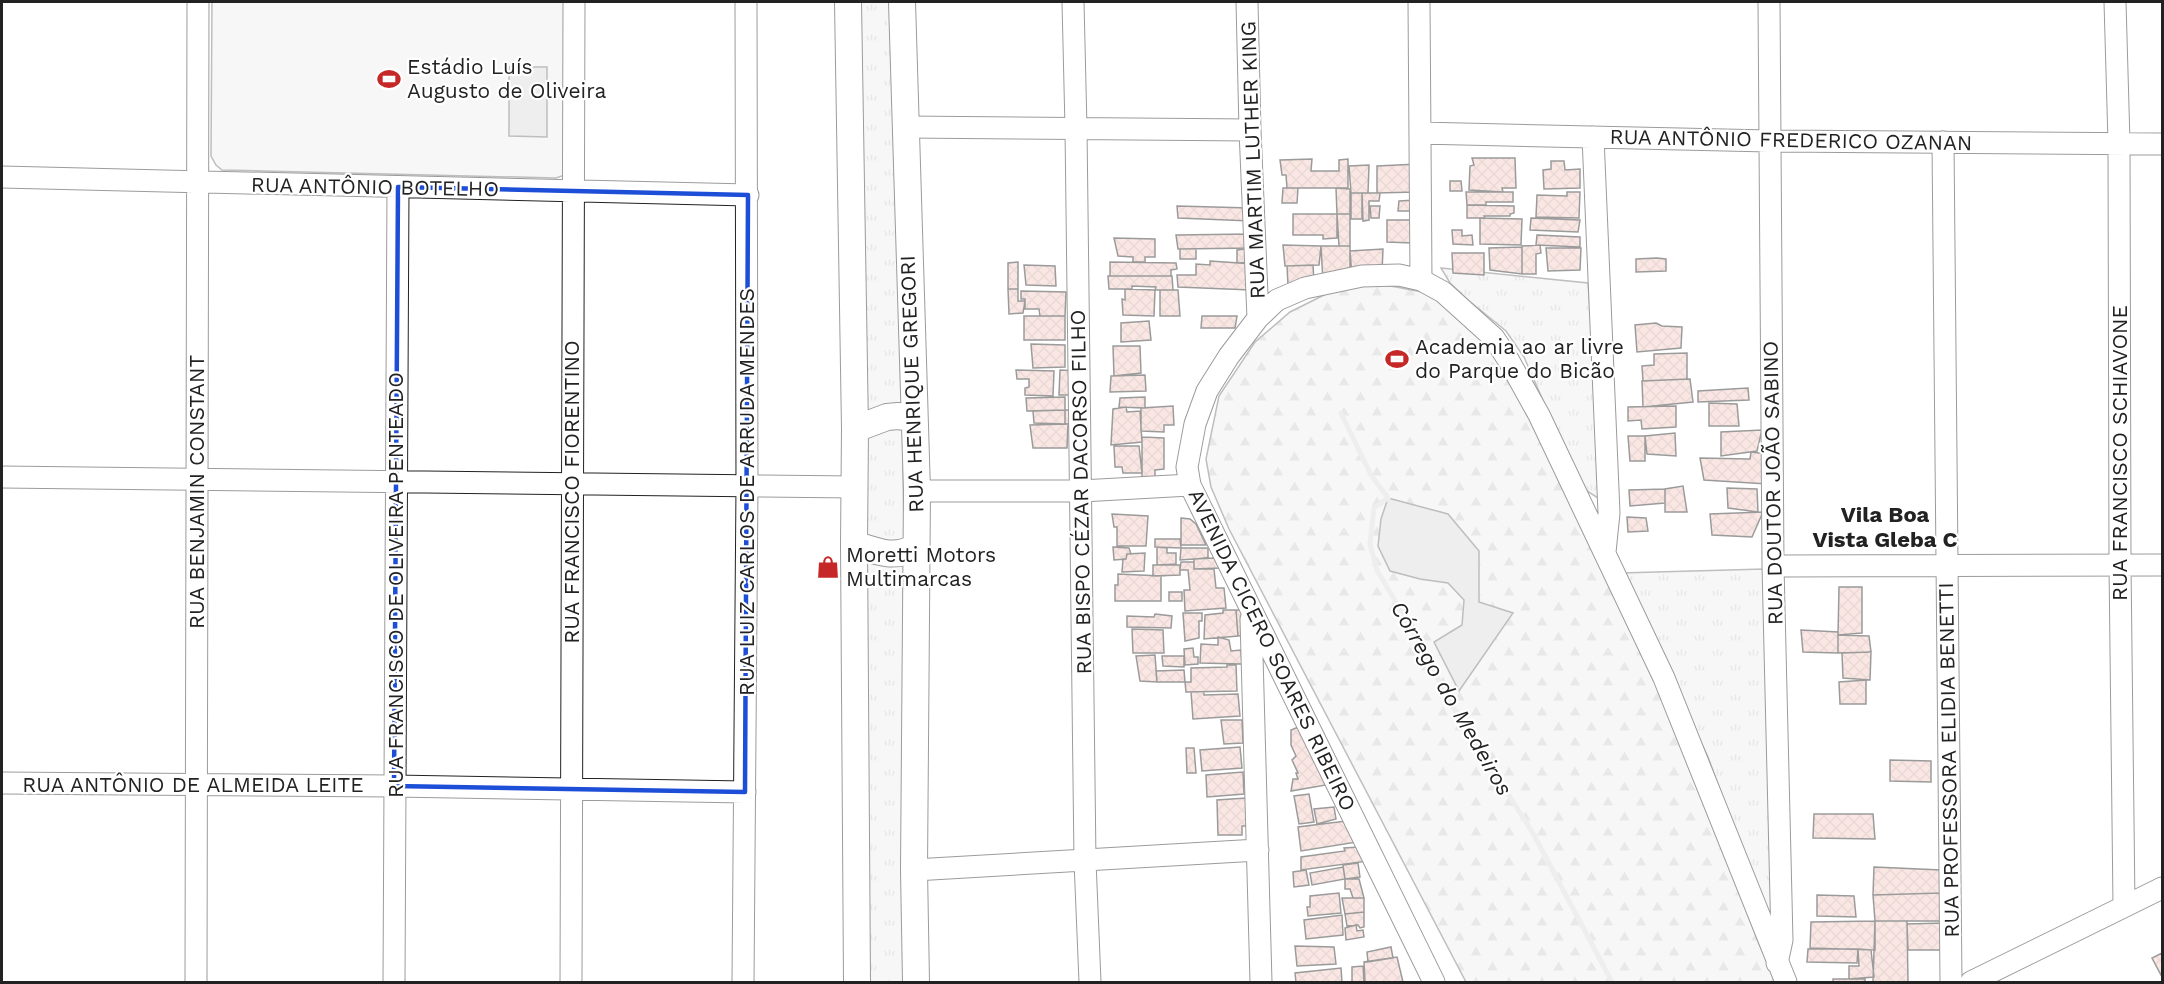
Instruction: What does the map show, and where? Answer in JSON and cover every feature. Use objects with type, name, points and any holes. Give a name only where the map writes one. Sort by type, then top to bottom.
[{"type":"main road","points":[[848,2],[855,429],[857,982]]},
{"type":"main road","name":"RUA HENRIQUE GREGORI","points":[[902,2],[917,490],[914,870],[916,982]]},
{"type":"main road","points":[[855,429],[887,417],[913,418]]},
{"type":"main road","points":[[854,544],[893,555],[906,553],[915,547]]},
{"type":"street","name":"RUA BENJAMIN CONSTANT","points":[[196,982],[198,2]]},
{"type":"street","name":"RUA FRANCISCO FIORENTINO","points":[[570,982],[573,790],[574,2]]},
{"type":"street","name":"RUA LUIZ CARLOS DE ARRUDA MENDES","points":[[743,982],[748,195],[746,2]]},
{"type":"street","name":"RUA BISPO CÉZAR DACORSO FILHO","points":[[1073,2],[1084,861],[1090,982]]},
{"type":"street","name":"RUA MARTIM LUTHER KING","points":[[1247,2],[1258,318]]},
{"type":"street","points":[[1419,2],[1421,280],[1443,292],[1494,338],[1539,415],[1664,678],[1781,973]]},
{"type":"street","name":"RUA DOUTOR JOÃO SABINO","points":[[1769,2],[1773,566],[1781,973]]},
{"type":"street","name":"RUA FRANCISCO SCHIAVONE","points":[[2115,2],[2119,142],[2124,905]]},
{"type":"street","points":[[905,127],[1250,130]]},
{"type":"street","name":"RUA ANTÔNIO FREDERICO OZANAN","points":[[1420,133],[1769,141],[2163,144]]},
{"type":"street","points":[[1593,137],[1609,513],[1605,552]]},
{"type":"street","name":"RUA PROFESSORA ELIDIA BENETTI","points":[[1943,142],[1951,982]]},
{"type":"street","name":"RUA ANTÔNIO BOTELHO","points":[[2,177],[748,195]]},
{"type":"street","name":"RUA FRANCISCO DE OLIVEIRA PENTEADO","points":[[394,982],[398,186]]},
{"type":"street","name":"AVENIDA CICERO SOARES RIBEIRO","points":[[1421,280],[1399,275],[1362,276],[1305,288],[1277,300],[1258,318],[1229,356],[1207,391],[1195,424],[1188,467],[1190,485],[1434,982]]},
{"type":"street","points":[[2,477],[854,487]]},
{"type":"street","points":[[917,490],[1081,491],[1190,485]]},
{"type":"street","points":[[1773,566],[2163,565]]},
{"type":"street","points":[[1251,612],[1261,982]]},
{"type":"street","name":"RUA ANTÔNIO DE ALMEIDA LEITE","points":[[2,783],[745,792]]},
{"type":"street","points":[[914,870],[1258,850]]},
{"type":"street","points":[[1971,982],[2124,905],[2163,888]]},
{"type":"highlighted area","points":[[398,187],[748,195],[745,792],[394,786]]},
{"type":"green space","name":"Estádio Luís Augusto de Oliveira","points":[[212,2],[566,2],[565,175],[556,178],[222,170],[211,156]]},
{"type":"green space","points":[[861,2],[904,2],[903,468],[911,982],[867,982],[862,507]]},
{"type":"green space","points":[[1441,268],[1588,283],[1604,502],[1581,487],[1524,357],[1506,331],[1450,283]]},
{"type":"green space","points":[[1380,284],[1428,293],[1489,341],[1533,413],[1677,726],[1759,944],[1777,982],[1466,982],[1229,529],[1211,487],[1206,459],[1219,396],[1255,342],[1290,312],[1334,290]]},
{"type":"green space","points":[[1764,569],[1777,917],[1766,916],[1708,757],[1621,573]]},
{"type":"shaded area","points":[[509,67],[547,67],[547,137],[509,136]]},
{"type":"shaded area","points":[[1388,498],[1448,514],[1479,551],[1479,602],[1513,613],[1459,691],[1434,642],[1462,625],[1464,600],[1448,583],[1390,571],[1378,546],[1381,519]]},
{"type":"building","points":[[1472,158],[1515,158],[1516,188],[1502,188],[1503,192],[1469,190],[1470,166],[1474,165]]},
{"type":"building","points":[[1312,159],[1311,171],[1339,171],[1339,160],[1348,159],[1348,188],[1287,188],[1286,175],[1282,175],[1280,160]]},
{"type":"building","points":[[1551,161],[1564,161],[1565,170],[1580,169],[1580,188],[1544,189],[1543,170],[1551,169]]},
{"type":"building","points":[[1418,164],[1416,192],[1377,193],[1377,166]]},
{"type":"building","points":[[1369,165],[1368,193],[1351,193],[1349,166]]},
{"type":"building","points":[[1450,181],[1461,181],[1462,191],[1450,191]]},
{"type":"building","points":[[1283,188],[1298,188],[1297,203],[1282,203]]},
{"type":"building","points":[[1336,188],[1350,189],[1350,214],[1337,214]]},
{"type":"building","points":[[1466,192],[1513,192],[1513,202],[1467,205]]},
{"type":"building","points":[[1567,192],[1580,192],[1579,218],[1536,217],[1537,195],[1567,196]]},
{"type":"building","points":[[1351,193],[1362,193],[1362,219],[1351,219]]},
{"type":"building","points":[[1362,193],[1380,193],[1379,201],[1369,201],[1369,220],[1363,221]]},
{"type":"building","points":[[1416,200],[1417,211],[1398,211],[1399,201]]},
{"type":"building","points":[[1467,205],[1514,206],[1514,213],[1510,216],[1467,218]]},
{"type":"building","points":[[1177,206],[1250,208],[1251,221],[1178,218]]},
{"type":"building","points":[[1370,206],[1380,206],[1379,218],[1371,218]]},
{"type":"building","points":[[1293,214],[1337,214],[1337,238],[1323,239],[1323,235],[1293,235]]},
{"type":"building","points":[[1337,214],[1350,214],[1350,246],[1339,246]]},
{"type":"building","points":[[1480,218],[1522,219],[1521,245],[1480,244]]},
{"type":"building","points":[[1531,218],[1580,220],[1578,232],[1530,230]]},
{"type":"building","points":[[1387,220],[1414,220],[1412,243],[1387,242]]},
{"type":"building","points":[[1452,230],[1462,230],[1462,236],[1472,235],[1473,245],[1453,244]]},
{"type":"building","points":[[1250,234],[1253,248],[1178,249],[1176,235]]},
{"type":"building","points":[[1537,235],[1580,237],[1580,247],[1536,245]]},
{"type":"building","points":[[1114,238],[1155,239],[1155,257],[1145,257],[1145,262],[1133,262],[1133,257],[1118,256]]},
{"type":"building","points":[[1283,245],[1321,246],[1319,265],[1285,266]]},
{"type":"building","points":[[1540,245],[1541,253],[1536,254],[1536,274],[1522,274],[1522,246]]},
{"type":"building","points":[[1321,246],[1350,246],[1350,275],[1323,282]]},
{"type":"building","points":[[1522,247],[1522,274],[1490,270],[1489,248]]},
{"type":"building","points":[[1253,248],[1252,262],[1237,263],[1237,250]]},
{"type":"building","points":[[1546,248],[1581,248],[1580,270],[1548,271]]},
{"type":"building","points":[[1180,249],[1196,249],[1196,259],[1180,259]]},
{"type":"building","points":[[1383,249],[1382,272],[1352,276],[1350,251]]},
{"type":"building","points":[[1452,253],[1484,253],[1484,275],[1453,273]]},
{"type":"building","points":[[1636,259],[1666,259],[1666,271],[1636,272]]},
{"type":"building","points":[[1210,261],[1253,264],[1251,290],[1178,287],[1177,275],[1196,275],[1196,264],[1210,265]]},
{"type":"building","points":[[1018,262],[1018,289],[1008,289],[1008,263]]},
{"type":"building","points":[[1110,262],[1176,263],[1177,269],[1171,270],[1171,276],[1110,276]]},
{"type":"building","points":[[1024,265],[1055,266],[1056,286],[1026,285]]},
{"type":"building","points":[[1313,265],[1314,282],[1288,285],[1287,266]]},
{"type":"building","points":[[1108,276],[1172,276],[1173,290],[1132,286],[1132,289],[1109,289]]},
{"type":"building","points":[[1008,289],[1018,289],[1018,301],[1025,301],[1023,313],[1009,314]]},
{"type":"building","points":[[1125,289],[1155,290],[1154,316],[1123,315],[1122,299],[1125,300]]},
{"type":"building","points":[[1160,290],[1178,290],[1180,316],[1160,316]]},
{"type":"building","points":[[1021,291],[1066,292],[1065,316],[1040,316],[1039,309],[1025,309],[1025,299],[1021,299]]},
{"type":"building","points":[[1024,316],[1065,316],[1065,340],[1024,340]]},
{"type":"building","points":[[1202,316],[1237,316],[1235,328],[1201,328]]},
{"type":"building","points":[[1149,321],[1151,340],[1121,342],[1121,323]]},
{"type":"building","points":[[1656,323],[1662,326],[1682,327],[1681,348],[1637,352],[1635,325]]},
{"type":"building","points":[[1031,344],[1065,345],[1065,367],[1033,368]]},
{"type":"building","points":[[1113,346],[1140,346],[1141,373],[1114,376]]},
{"type":"building","points":[[1687,353],[1687,379],[1643,381],[1642,366],[1654,365],[1654,354]]},
{"type":"building","points":[[1016,370],[1054,371],[1053,396],[1025,395],[1025,388],[1029,387],[1029,379],[1017,379]]},
{"type":"building","points":[[1060,370],[1077,371],[1077,395],[1059,395]]},
{"type":"building","points":[[1145,375],[1146,391],[1110,392],[1111,376]]},
{"type":"building","points":[[1690,379],[1693,402],[1643,407],[1642,381]]},
{"type":"building","points":[[1748,388],[1749,400],[1698,402],[1698,391]]},
{"type":"building","points":[[1065,397],[1065,410],[1027,411],[1026,398]]},
{"type":"building","points":[[1145,397],[1145,408],[1119,407],[1120,398]]},
{"type":"building","points":[[1709,403],[1737,404],[1739,426],[1709,426]]},
{"type":"building","points":[[1173,406],[1174,425],[1164,425],[1164,432],[1141,431],[1141,408]]},
{"type":"building","points":[[1676,406],[1676,427],[1642,429],[1641,420],[1628,421],[1628,407]]},
{"type":"building","points":[[1126,407],[1127,412],[1140,411],[1142,442],[1111,445],[1113,409]]},
{"type":"building","points":[[1065,410],[1065,424],[1034,423],[1033,411]]},
{"type":"building","points":[[1065,410],[1078,410],[1078,423],[1065,424]]},
{"type":"building","points":[[1068,424],[1067,448],[1033,448],[1030,425]]},
{"type":"building","points":[[1762,430],[1757,451],[1721,456],[1721,432]]},
{"type":"building","points":[[1675,433],[1676,456],[1647,454],[1645,436]]},
{"type":"building","points":[[1628,436],[1645,436],[1645,461],[1630,461]]},
{"type":"building","points":[[1142,437],[1164,438],[1164,469],[1155,470],[1155,480],[1142,477]]},
{"type":"building","points":[[1114,446],[1139,446],[1142,473],[1123,473],[1122,467],[1115,467]]},
{"type":"building","points":[[1751,452],[1768,454],[1767,484],[1704,480],[1700,458],[1750,459]]},
{"type":"building","points":[[1683,486],[1687,512],[1665,512],[1665,489]]},
{"type":"building","points":[[1727,488],[1757,489],[1758,512],[1728,508]]},
{"type":"building","points":[[1665,489],[1665,503],[1630,506],[1629,490]]},
{"type":"building","points":[[1763,512],[1752,537],[1712,535],[1710,514]]},
{"type":"building","points":[[1112,514],[1148,516],[1146,546],[1117,546],[1117,527],[1114,527]]},
{"type":"building","points":[[1627,517],[1646,518],[1648,531],[1628,532]]},
{"type":"building","points":[[1181,518],[1190,519],[1196,524],[1206,545],[1181,545]]},
{"type":"building","points":[[1155,539],[1180,539],[1181,548],[1155,547]]},
{"type":"building","points":[[1113,547],[1129,548],[1131,554],[1127,554],[1126,559],[1114,560]]},
{"type":"building","points":[[1157,547],[1167,548],[1167,553],[1176,553],[1176,564],[1157,565]]},
{"type":"building","points":[[1181,548],[1208,548],[1208,558],[1180,560]]},
{"type":"building","points":[[1145,553],[1144,571],[1122,572],[1123,559],[1126,559],[1127,554]]},
{"type":"building","points":[[1214,558],[1220,568],[1194,569],[1194,559]]},
{"type":"building","points":[[1181,562],[1194,562],[1194,569],[1214,569],[1216,588],[1224,588],[1226,608],[1185,611],[1184,590],[1190,590],[1188,570],[1180,570]]},
{"type":"building","points":[[1153,565],[1180,565],[1180,575],[1153,576]]},
{"type":"building","points":[[1118,574],[1161,576],[1161,601],[1115,601]]},
{"type":"building","points":[[1839,587],[1862,587],[1862,633],[1838,635]]},
{"type":"building","points":[[1169,592],[1182,592],[1182,601],[1169,601]]},
{"type":"building","points":[[1223,610],[1236,610],[1238,636],[1204,639],[1205,615],[1223,613]]},
{"type":"building","points":[[1236,610],[1247,610],[1250,635],[1238,636]]},
{"type":"building","points":[[1183,613],[1202,613],[1202,621],[1199,621],[1199,638],[1185,641]]},
{"type":"building","points":[[1155,614],[1172,616],[1171,628],[1127,627],[1127,616],[1154,617]]},
{"type":"building","points":[[1132,629],[1163,630],[1164,653],[1133,653]]},
{"type":"building","points":[[1801,630],[1838,632],[1838,653],[1803,652]]},
{"type":"building","points":[[1838,635],[1869,636],[1871,652],[1838,653]]},
{"type":"building","points":[[1218,637],[1229,640],[1231,651],[1241,650],[1242,664],[1200,663],[1201,644],[1218,645]]},
{"type":"building","points":[[1193,648],[1194,657],[1198,657],[1198,664],[1185,665],[1184,649]]},
{"type":"building","points":[[1871,652],[1870,680],[1843,678],[1842,653]]},
{"type":"building","points":[[1155,655],[1157,682],[1140,681],[1136,656]]},
{"type":"building","points":[[1162,656],[1184,656],[1184,667],[1163,666]]},
{"type":"building","points":[[1227,665],[1236,665],[1237,691],[1186,692],[1185,682],[1191,682],[1191,668],[1227,667]]},
{"type":"building","points":[[1184,670],[1185,682],[1157,682],[1156,671]]},
{"type":"building","points":[[1866,680],[1866,704],[1840,704],[1839,682]]},
{"type":"building","points":[[1191,692],[1204,692],[1204,695],[1238,694],[1240,716],[1193,719]]},
{"type":"building","points":[[1221,720],[1242,720],[1243,743],[1224,744]]},
{"type":"building","points":[[1301,726],[1326,785],[1291,791],[1293,779],[1298,779],[1296,773],[1298,773],[1292,760],[1296,756],[1291,745],[1291,730]]},
{"type":"building","points":[[1240,747],[1242,768],[1202,771],[1200,750]]},
{"type":"building","points":[[1186,748],[1194,748],[1196,773],[1187,773]]},
{"type":"building","points":[[1890,760],[1931,761],[1931,782],[1890,781]]},
{"type":"building","points":[[1243,772],[1244,794],[1207,797],[1206,775]]},
{"type":"building","points":[[1309,794],[1314,822],[1299,824],[1294,796]]},
{"type":"building","points":[[1246,798],[1249,826],[1242,826],[1242,835],[1218,835],[1217,800]]},
{"type":"building","points":[[1334,807],[1336,819],[1317,824],[1314,809]]},
{"type":"building","points":[[1814,814],[1873,814],[1875,839],[1813,838]]},
{"type":"building","points":[[1346,821],[1357,842],[1301,851],[1298,827]]},
{"type":"building","points":[[1359,847],[1368,861],[1301,870],[1301,857]]},
{"type":"building","points":[[1358,863],[1360,877],[1345,879],[1343,865]]},
{"type":"building","points":[[1343,867],[1345,879],[1312,885],[1310,873]]},
{"type":"building","points":[[1874,867],[1941,870],[1941,893],[1873,895]]},
{"type":"building","points":[[1306,870],[1309,885],[1294,887],[1293,872]]},
{"type":"building","points":[[1345,879],[1359,879],[1364,898],[1353,898],[1350,889],[1345,889]]},
{"type":"building","points":[[1339,893],[1341,913],[1308,916],[1307,907],[1310,907],[1310,896]]},
{"type":"building","points":[[1941,893],[1941,921],[1875,921],[1873,895]]},
{"type":"building","points":[[1817,895],[1854,896],[1856,917],[1817,916]]},
{"type":"building","points":[[1342,898],[1364,898],[1364,912],[1345,914]]},
{"type":"building","points":[[1364,912],[1364,927],[1347,926],[1345,914]]},
{"type":"building","points":[[1342,915],[1343,935],[1306,939],[1304,920]]},
{"type":"building","points":[[1875,921],[1907,921],[1908,982],[1873,982]]},
{"type":"building","points":[[1875,921],[1875,950],[1810,948],[1811,922]]},
{"type":"building","points":[[1943,923],[1946,950],[1908,950],[1907,924]]},
{"type":"building","points":[[1356,925],[1357,931],[1363,930],[1364,937],[1346,940],[1345,928]]},
{"type":"building","points":[[1295,946],[1334,947],[1336,964],[1297,966]]},
{"type":"building","points":[[1391,947],[1393,958],[1368,962],[1367,952]]},
{"type":"building","points":[[1808,949],[1858,949],[1857,963],[1807,962]]},
{"type":"building","points":[[1858,949],[1871,950],[1874,977],[1849,979],[1849,966],[1859,966]]},
{"type":"building","points":[[2162,953],[2162,974],[2161,975],[2152,958]]},
{"type":"building","points":[[1397,957],[1403,982],[1365,982],[1364,962]]},
{"type":"building","points":[[1363,966],[1364,982],[1352,982],[1352,967]]},
{"type":"building","points":[[1341,968],[1342,982],[1296,982],[1295,973]]},
{"type":"building","points":[[1833,979],[1865,979],[1865,982],[1833,982]]},
{"type":"waterway","name":"Córrego do Medeiros","points":[[1341,413],[1371,475],[1388,498],[1374,508],[1370,544],[1377,570],[1433,666],[1443,691],[1534,835],[1612,982]]},
{"type":"place","name":"Estádio Luís Augusto de Oliveira","points":[[389,79]]},
{"type":"place","name":"Academia ao ar livre do Parque do Bicão","points":[[1397,359]]},
{"type":"place","name":"Moretti Motors Multimarcas","points":[[828,567]]},
{"type":"district","name":"Vila Boa Vista Gleba C","points":[[1885,526]]}]
